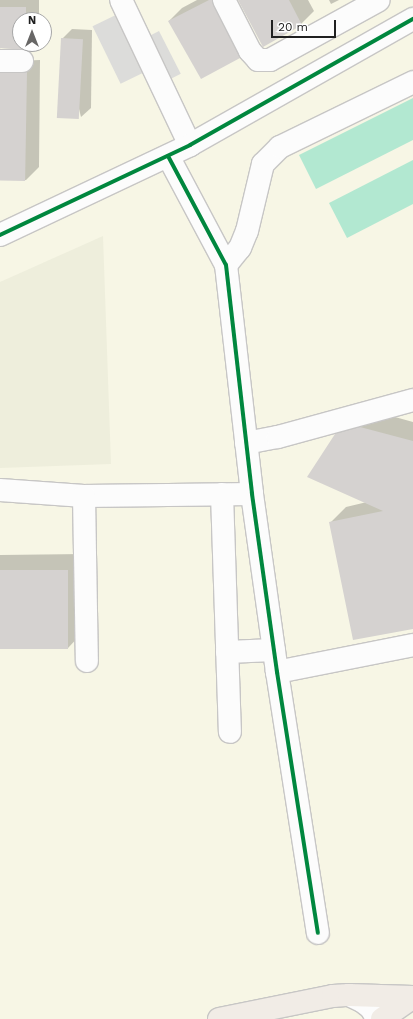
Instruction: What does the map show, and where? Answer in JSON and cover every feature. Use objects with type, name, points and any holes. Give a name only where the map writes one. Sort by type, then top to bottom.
[{"type":"main road","points":[[220,1019],[349,994],[413,997]]},
{"type":"main road","points":[[382,1019],[413,997]]},
{"type":"street","points":[[122,0],[190,145]]},
{"type":"street","points":[[224,0],[250,51],[258,60],[270,60],[380,0]]},
{"type":"street","points":[[0,236],[190,145],[413,19]]},
{"type":"street","points":[[0,61],[22,61]]},
{"type":"street","points":[[226,265],[240,248],[247,231],[263,164],[280,148],[413,82]]},
{"type":"street","points":[[168,156],[226,265],[252,494],[277,672],[318,933]]},
{"type":"street","points":[[246,443],[278,437],[413,400]]},
{"type":"street","points":[[0,490],[84,496],[252,494]]},
{"type":"street","points":[[222,494],[230,732]]},
{"type":"street","points":[[84,496],[87,661]]},
{"type":"street","points":[[277,672],[413,645]]},
{"type":"street","points":[[227,652],[274,650]]},
{"type":"street","points":[[349,994],[371,1008],[377,1019]]},
{"type":"shaded area","points":[[0,0],[413,0],[413,1019],[0,1019]]},
{"type":"shaded area","points":[[124,11],[152,69],[121,84],[93,26]]},
{"type":"shaded area","points":[[159,31],[181,74],[166,81],[144,39]]},
{"type":"shaded area","points":[[103,236],[111,464],[0,468],[0,282]]},
{"type":"green space","points":[[413,98],[413,140],[316,189],[299,155]]},
{"type":"green space","points":[[413,160],[413,204],[347,238],[329,203]]},
{"type":"building","points":[[209,0],[212,0],[240,58],[201,79],[168,21]]},
{"type":"building","points":[[238,0],[289,0],[302,25],[263,47]]},
{"type":"building","points":[[0,7],[26,7],[26,12],[12,12],[12,49],[0,48]]},
{"type":"building","points":[[61,38],[83,39],[79,119],[57,118]]},
{"type":"building","points":[[0,72],[27,72],[25,181],[0,181]]},
{"type":"building","points":[[360,427],[413,441],[413,629],[353,640],[329,522],[383,511],[307,477],[335,434]]},
{"type":"building","points":[[0,570],[68,570],[68,649],[0,649]]},
{"type":"cycle path","points":[[0,235],[190,145],[413,19]]},
{"type":"cycle path","points":[[168,156],[226,265],[252,494],[277,672],[318,933]]}]
